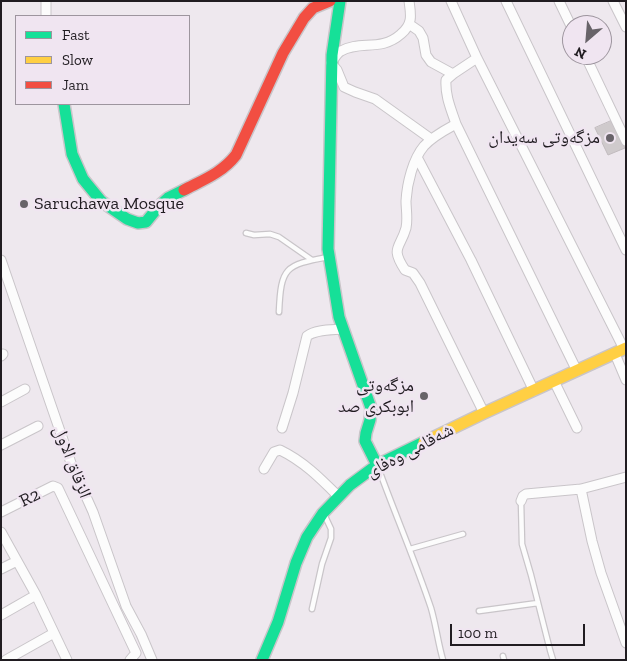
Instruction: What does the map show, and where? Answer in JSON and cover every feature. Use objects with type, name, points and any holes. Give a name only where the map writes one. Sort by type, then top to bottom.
[{"type":"street","points":[[46,1],[46,15]]},
{"type":"street","points":[[64,105],[72,154],[83,179],[101,201],[128,219],[138,223],[146,222],[168,198],[217,173],[229,164],[243,141],[283,54],[304,18],[313,8],[330,1]]},
{"type":"street","points":[[340,1],[332,55],[328,249],[339,317],[371,408],[365,441],[377,465]]},
{"type":"street","points":[[332,63],[340,52],[345,50],[383,44],[396,38],[407,29],[409,24],[411,18],[409,1]]},
{"type":"street","points":[[451,1],[477,58],[621,351],[626,380]]},
{"type":"street","points":[[506,1],[626,250]]},
{"type":"street","points":[[560,1],[566,15]]},
{"type":"street","points":[[613,1],[626,27]]},
{"type":"street","points":[[409,24],[419,31],[423,38],[426,55],[431,62],[452,74]]},
{"type":"street","points":[[477,58],[446,80],[448,101],[456,124],[577,372]]},
{"type":"street","points":[[332,63],[344,87],[375,99],[432,139]]},
{"type":"street","points":[[590,65],[626,142]]},
{"type":"street","points":[[456,124],[432,139],[424,146],[417,157],[407,185],[406,227],[397,247],[397,254],[400,264],[405,270],[413,272],[420,283],[484,413]]},
{"type":"street","points":[[417,157],[471,260],[534,391]]},
{"type":"street","name":"الزقاق الاول","points":[[1,260],[71,463],[93,512],[126,606],[152,660]]},
{"type":"street","points":[[282,428],[293,394],[307,336],[310,333],[343,329]]},
{"type":"street","name":"شەقامی وەفای","points":[[262,660],[278,622],[301,550],[323,513],[350,485],[377,465],[484,413],[621,351]]},
{"type":"street","points":[[554,381],[577,428]]},
{"type":"street","points":[[1,402],[25,389]]},
{"type":"street","points":[[1,445],[38,426]]},
{"type":"street","points":[[264,469],[272,454],[280,450],[308,467],[338,496]]},
{"type":"street","points":[[521,501],[522,496],[526,494],[581,489],[626,477]]},
{"type":"street","name":"R2","points":[[1,512],[53,486],[58,488],[136,653],[130,660]]},
{"type":"street","points":[[581,489],[602,573],[626,643]]},
{"type":"street","points":[[1,532],[36,595],[67,660]]},
{"type":"street","points":[[1,569],[17,560]]},
{"type":"street","points":[[1,615],[36,595]]},
{"type":"street","points":[[6,660],[54,633]]},
{"type":"lane","points":[[246,233],[254,235],[270,234],[279,237],[312,260]]},
{"type":"lane","points":[[279,312],[280,289],[287,271],[306,261],[330,257]]},
{"type":"lane","points":[[377,465],[410,549],[431,610],[443,660]]},
{"type":"lane","points":[[521,501],[522,544],[553,660]]},
{"type":"lane","points":[[312,609],[322,564],[331,538],[331,529],[323,513]]},
{"type":"lane","points":[[410,549],[463,534]]},
{"type":"lane","points":[[479,611],[538,603]]},
{"type":"building","name":"مزگەوتی سەیدان","points":[[611,121],[625,148],[608,155],[595,128]]},
{"type":"traffic: fast","points":[[340,1],[332,55],[328,249],[339,317],[371,408],[365,441],[377,465]]},
{"type":"traffic: fast","points":[[64,105],[72,154],[83,179],[101,201],[127,219],[138,223],[146,222],[168,198],[184,190]]},
{"type":"traffic: fast","points":[[262,660],[278,622],[296,563],[307,537],[323,513],[350,485],[377,465],[424,442]]},
{"type":"traffic: slow","points":[[424,442],[626,348]]},
{"type":"traffic: jam","points":[[184,190],[225,167],[236,155],[283,53],[304,18],[313,8],[330,1]]},
{"type":"place","name":"مزگەوتی سەیدان","points":[[610,138]]},
{"type":"place","name":"Saruchawa Mosque","points":[[24,204]]},
{"type":"place","name":"مزگەوتی ابوبکری صد","points":[[424,396]]}]
